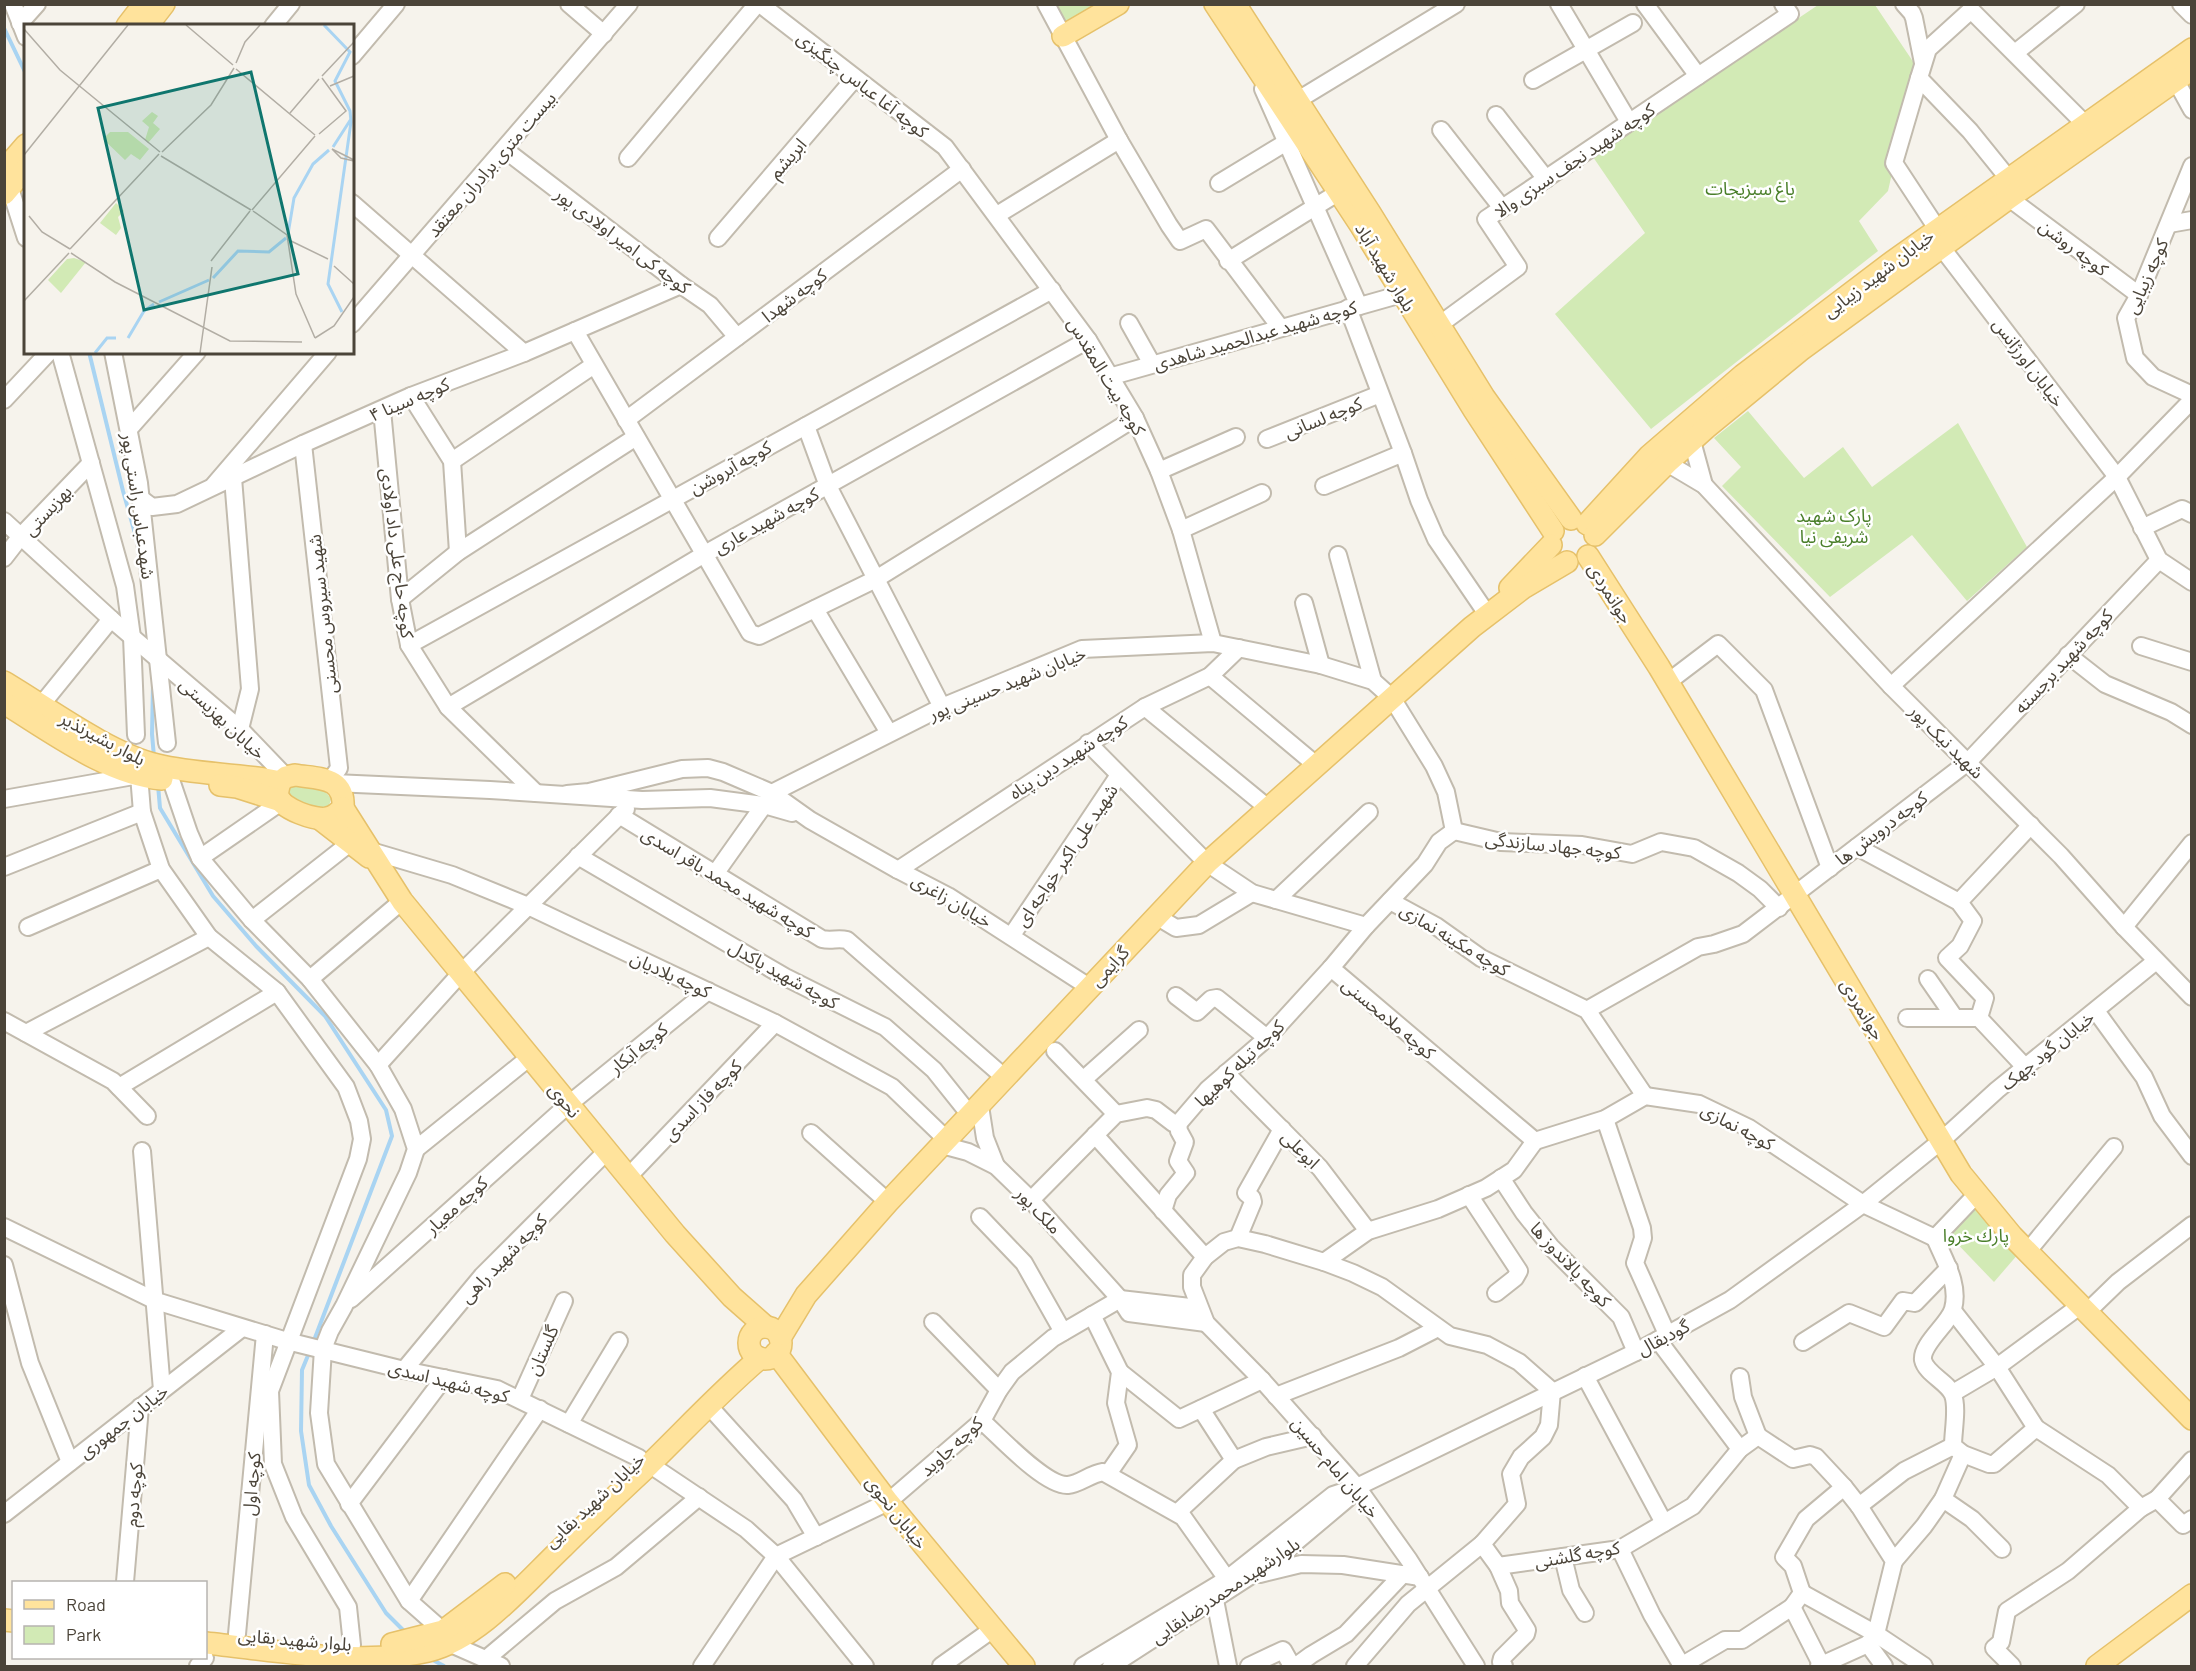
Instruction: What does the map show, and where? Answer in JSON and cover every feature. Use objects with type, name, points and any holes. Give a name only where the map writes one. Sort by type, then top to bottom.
[{"type":"main road","points":[[129,24],[144,4]]},
{"type":"main road","points":[[149,24],[164,4]]},
{"type":"main road","points":[[1063,36],[1118,4]]},
{"type":"main road","name":"بلوار شهید آباد","points":[[1215,4],[1340,192],[1474,410],[1565,524]]},
{"type":"main road","name":"بلوار شهید آباد","points":[[1234,4],[1298,100],[1565,524]]},
{"type":"main road","name":"خیابان شهید زیبایی","points":[[1479,619],[1565,524],[1743,375],[1870,290],[2009,188],[2086,125],[2192,49]]},
{"type":"main road","name":"خیابان شهید زیبایی","points":[[2009,188],[2184,75]]},
{"type":"main road","points":[[6,178],[24,148]]},
{"type":"main road","points":[[6,178],[24,169]]},
{"type":"main road","name":"خیابان شهید زیبایی","points":[[1565,524],[1666,463],[1870,290]]},
{"type":"main road","points":[[1565,524],[1594,547],[1588,556],[1579,562],[1567,562],[1558,557],[1565,524]]},
{"type":"main road","name":"جوانمردی","points":[[1588,556],[1668,682],[1787,902],[1961,1174],[2028,1251],[2192,1419]]},
{"type":"main road","points":[[1479,619],[1523,588],[1567,562]]},
{"type":"main road","name":"گرایمی","points":[[764,1342],[888,1202],[1207,863],[1479,619]]},
{"type":"main road","name":"بلوار بشیرنذیر","points":[[4,682],[94,737],[138,759],[282,791]]},
{"type":"main road","points":[[4,703],[84,752],[124,771],[171,780],[237,787],[255,785]]},
{"type":"main road","points":[[320,819],[336,816],[337,793],[295,775],[282,791],[291,810],[320,819],[350,843],[374,857]]},
{"type":"main road","name":"نحوی","points":[[337,793],[402,901],[675,1234],[732,1297],[764,1342]]},
{"type":"main road","name":"خیابان شهید بقایی","points":[[440,1637],[507,1583],[708,1404],[764,1342]]},
{"type":"main road","name":"خیابان شهید بقایی","points":[[644,1461],[764,1342]]},
{"type":"main road","name":"خیابان نحوی","points":[[764,1342],[888,1502],[1024,1666]]},
{"type":"main road","points":[[2097,1666],[2192,1596]]},
{"type":"main road","points":[[2119,1666],[2192,1610]]},
{"type":"main road","name":"بلوار شهید بقایی","points":[[207,1646],[237,1634],[346,1656]]},
{"type":"main road","name":"بلوار شهید بقایی","points":[[207,1646],[384,1658],[440,1637]]},
{"type":"street","points":[[13,4],[23,30]]},
{"type":"street","points":[[26,24],[37,4]]},
{"type":"street","points":[[275,24],[291,4]]},
{"type":"street","points":[[354,54],[396,4]]},
{"type":"street","points":[[569,4],[604,34]]},
{"type":"street","name":"بیست متری برادران معتقد","points":[[354,322],[629,4]]},
{"type":"street","points":[[628,158],[758,4]]},
{"type":"street","name":"کوچه آغا عباس چنگیزی","points":[[758,4],[945,147],[962,169]]},
{"type":"street","points":[[1046,4],[1119,140],[1180,241],[1206,229],[1280,327]]},
{"type":"street","points":[[1298,100],[1456,4]]},
{"type":"street","points":[[1559,4],[1629,122]]},
{"type":"street","points":[[1645,4],[1698,76]]},
{"type":"street","points":[[1904,4],[1914,18],[1921,71]]},
{"type":"street","points":[[2015,53],[2076,4]]},
{"type":"street","points":[[2181,4],[2192,15]]},
{"type":"street","points":[[1921,71],[1928,50],[1974,7],[2015,53],[2086,125]]},
{"type":"street","name":"کوچه شهید نجف سبزی والا","points":[[1439,325],[1518,267],[1486,219],[1698,76],[1786,9]]},
{"type":"street","points":[[1533,80],[1633,23]]},
{"type":"street","points":[[1249,55],[1316,206],[1419,500],[1436,539],[1479,619]]},
{"type":"street","name":"کوچه روشن","points":[[1921,71],[1970,131],[2009,188],[2139,296]]},
{"type":"street","name":"خیابان اورژانس","points":[[1921,71],[1894,163],[1940,239],[2117,477],[2158,560]]},
{"type":"street","points":[[2184,75],[2192,110]]},
{"type":"street","name":"ابریشم","points":[[718,238],[855,78]]},
{"type":"street","points":[[1496,116],[1546,179]]},
{"type":"street","points":[[1441,130],[1502,208]]},
{"type":"street","points":[[997,215],[1119,140]]},
{"type":"street","points":[[1220,183],[1286,142]]},
{"type":"street","name":"کوچه کی امیر اولادی پور","points":[[504,149],[710,305],[737,337]]},
{"type":"street","name":"کوچه زیبایی","points":[[2192,166],[2139,296],[2126,318],[2135,358],[2153,376],[2192,395]]},
{"type":"street","name":"کوچه بیت المقدس","points":[[962,169],[1088,340],[1135,417],[1159,471],[1181,530],[1213,643]]},
{"type":"street","name":"کوچه شهدا","points":[[626,420],[962,169]]},
{"type":"street","points":[[6,178],[24,232]]},
{"type":"street","points":[[1228,261],[1340,192]]},
{"type":"street","points":[[354,205],[524,353]]},
{"type":"street","points":[[2169,224],[2192,220]]},
{"type":"street","name":"کوچه سینا ۴","points":[[140,498],[152,507],[177,504],[411,396],[524,353],[681,285]]},
{"type":"street","name":"کوچه آبروشن","points":[[409,645],[1052,290]]},
{"type":"street","name":"کوچه شهید عبدالحمید شاهدی","points":[[1109,377],[1402,294]]},
{"type":"street","points":[[1129,323],[1152,364]]},
{"type":"street","points":[[575,331],[703,555],[754,636],[759,636],[876,579],[1135,417]]},
{"type":"street","name":"کوچه شهید عاری","points":[[448,707],[703,555],[1088,340]]},
{"type":"street","points":[[4,400],[47,354]]},
{"type":"street","points":[[61,354],[125,586],[132,637],[136,735]]},
{"type":"street","name":"شهدعباس راستی پور","points":[[113,354],[140,498],[167,743]]},
{"type":"street","points":[[129,429],[195,354]]},
{"type":"street","points":[[212,488],[326,354]]},
{"type":"street","points":[[452,461],[594,365]]},
{"type":"street","name":"کوچه لسانی","points":[[1267,439],[1380,394]]},
{"type":"street","points":[[411,396],[452,461],[458,552]]},
{"type":"street","points":[[1891,686],[2117,477],[2192,400]]},
{"type":"street","name":"کوچه حاج علی داد اولادی","points":[[381,410],[400,599],[409,645],[448,707],[536,793]]},
{"type":"street","points":[[806,426],[828,486],[942,707]]},
{"type":"street","points":[[1159,471],[1236,436]]},
{"type":"street","points":[[400,599],[458,552],[636,437]]},
{"type":"street","name":"شهید نیک پور","points":[[1692,441],[1704,485]]},
{"type":"street","name":"شهید سیروس محسنی","points":[[303,444],[339,768],[337,793]]},
{"type":"street","points":[[1324,486],[1403,453]]},
{"type":"street","name":"بهزیستی","points":[[4,558],[21,536],[91,463]]},
{"type":"street","name":"شهید نیک پور","points":[[1666,463],[1704,485],[1891,686],[2031,825],[2124,927],[2192,997]]},
{"type":"street","points":[[233,478],[250,688],[240,729]]},
{"type":"street","points":[[1181,530],[1262,493]]},
{"type":"street","points":[[2142,528],[2182,509],[2192,514]]},
{"type":"street","points":[[4,521],[132,637]]},
{"type":"street","points":[[1338,555],[1373,681]]},
{"type":"street","points":[[2158,560],[2192,582]]},
{"type":"street","name":"کوچه شهید برجسته","points":[[1968,762],[2158,560]]},
{"type":"street","points":[[1304,603],[1321,665]]},
{"type":"street","points":[[815,609],[889,733]]},
{"type":"street","points":[[42,704],[111,619]]},
{"type":"street","name":"خیابان بهزیستی","points":[[132,637],[240,729],[282,791]]},
{"type":"street","name":"خیابان شهید حسینی پور","points":[[768,799],[942,707],[1082,649],[1213,643],[1321,665],[1373,681],[1392,698]]},
{"type":"street","points":[[1668,682],[1718,644],[1764,690],[1830,868]]},
{"type":"street","points":[[2141,646],[2192,662]]},
{"type":"street","name":"کوچه شهید دین پناه","points":[[898,870],[1145,707],[1210,675],[1239,648]]},
{"type":"street","points":[[2068,655],[2105,684],[2171,712],[2192,725]]},
{"type":"street","points":[[1210,675],[1316,765]]},
{"type":"street","points":[[1392,698],[1434,766],[1446,792],[1454,831]]},
{"type":"street","points":[[1145,707],[1268,808]]},
{"type":"street","points":[[1088,743],[1207,863],[1252,893],[1366,926]]},
{"type":"street","name":"کوچه درویش ها","points":[[1587,1010],[1698,947],[1713,945],[1743,934],[1968,762]]},
{"type":"street","name":"خیابان زاغری","points":[[567,794],[589,792],[682,769],[708,768],[723,772],[768,799],[948,896],[1012,935],[1089,987]]},
{"type":"street","points":[[4,799],[139,774],[142,812],[161,869],[209,937],[278,992],[346,1087],[359,1121],[362,1139],[358,1159],[287,1341],[270,1391],[273,1464],[294,1517],[348,1607],[346,1656]]},
{"type":"street","name":"شهید علی اکبر خواجه ای","points":[[1012,935],[1119,775]]},
{"type":"street","points":[[171,780],[200,858],[252,920],[310,979],[378,1065],[403,1109],[416,1149]]},
{"type":"street","points":[[337,793],[382,786],[567,794],[635,800],[768,799]]},
{"type":"street","points":[[200,858],[282,791]]},
{"type":"street","points":[[715,873],[768,799]]},
{"type":"street","points":[[378,1065],[461,973],[635,800]]},
{"type":"street","points":[[4,867],[142,812]]},
{"type":"street","points":[[1276,900],[1369,812]]},
{"type":"street","name":"کوچه شهید محمد باقر اسدی","points":[[619,815],[822,939],[847,940],[1004,1077]]},
{"type":"street","points":[[1959,902],[2031,825]]},
{"type":"street","name":"کوچه جهاد سازندگی","points":[[1454,831],[1501,843],[1582,845],[1632,854],[1661,842],[1694,848],[1738,873],[1760,889],[1787,902]]},
{"type":"street","name":"کوچه ملامحسنی","points":[[1454,831],[1439,842],[1425,864],[1366,926],[1331,968],[1535,1141]]},
{"type":"street","points":[[252,920],[350,843]]},
{"type":"street","points":[[2124,927],[2191,844]]},
{"type":"street","points":[[1857,847],[1959,902],[1973,921],[1960,946],[1947,958],[1985,998],[1979,1018]]},
{"type":"street","name":"کوچه شهید پاکدل","points":[[578,856],[785,977],[885,1027],[975,1110]]},
{"type":"street","name":"کوچه بلادیان","points":[[374,857],[452,875],[528,906],[775,1023],[892,1087],[944,1142]]},
{"type":"street","points":[[28,927],[161,869]]},
{"type":"street","points":[[1156,916],[1176,928],[1199,925],[1252,893]]},
{"type":"street","points":[[310,979],[402,901]]},
{"type":"street","name":"کوچه مکینه نمازی","points":[[1390,901],[1436,926],[1481,958],[1587,1010],[1646,1096]]},
{"type":"street","points":[[26,1033],[209,937]]},
{"type":"street","name":"خیابان گود چهک","points":[[1941,1141],[2025,1067],[2156,961]]},
{"type":"street","name":"کوچه تیله کوهیها","points":[[1178,1124],[1208,1089],[1267,1038],[1331,968]]},
{"type":"street","points":[[1928,979],[1955,1018]]},
{"type":"street","name":"کوچه آبکار","points":[[569,1104],[708,991]]},
{"type":"street","points":[[119,1087],[278,992]]},
{"type":"street","points":[[1176,996],[1197,1012],[1211,999],[1217,998],[1267,1038]]},
{"type":"street","points":[[2096,1011],[2144,1077],[2162,1116],[2192,1156]]},
{"type":"street","points":[[1907,1018],[1979,1018],[2025,1067]]},
{"type":"street","points":[[4,1021],[113,1081],[147,1116]]},
{"type":"street","name":"کوچه فاز اسدی","points":[[628,1176],[775,1023]]},
{"type":"street","points":[[1084,1079],[1139,1030]]},
{"type":"street","points":[[1055,1051],[1116,1114]]},
{"type":"street","points":[[530,1057],[416,1149],[408,1173],[322,1349],[319,1413],[326,1464],[409,1601],[440,1637],[493,1663],[555,1601],[616,1567],[699,1497]]},
{"type":"street","name":"ابوعلی","points":[[1226,1073],[1320,1168],[1368,1231]]},
{"type":"street","points":[[1324,1262],[1368,1231],[1438,1209],[1501,1178],[1514,1170],[1535,1141],[1605,1119],[1646,1096]]},
{"type":"street","name":"کوچه نمازی","points":[[1646,1096],[1699,1104],[1749,1128],[1863,1204],[1935,1238]]},
{"type":"street","name":"کوچه معیار","points":[[344,1306],[569,1104]]},
{"type":"street","points":[[1031,1200],[1116,1114],[1147,1108],[1156,1110],[1173,1123],[1178,1124],[1185,1144],[1178,1161],[1186,1173],[1168,1195],[1163,1211]]},
{"type":"street","points":[[975,1110],[996,1166]]},
{"type":"street","points":[[1605,1119],[1642,1228],[1643,1238],[1635,1263],[1662,1337],[1740,1449]]},
{"type":"street","points":[[1238,1238],[1253,1202],[1246,1193],[1282,1130]]},
{"type":"street","points":[[811,1132],[888,1202]]},
{"type":"street","points":[[1095,1136],[1204,1257]]},
{"type":"street","name":"گودبقال","points":[[1358,1487],[1636,1352],[1730,1300],[1863,1204],[1941,1141]]},
{"type":"street","name":"ملک پور","points":[[944,1142],[996,1166],[1031,1200],[1120,1299]]},
{"type":"street","points":[[2028,1251],[2114,1148]]},
{"type":"street","points":[[142,1151],[162,1390]]},
{"type":"street","name":"کوچه شهید راهی","points":[[404,1370],[482,1276],[607,1151]]},
{"type":"street","name":"کوچه پالاندوز ها","points":[[1501,1178],[1524,1213],[1551,1246],[1621,1317],[1636,1352]]},
{"type":"street","points":[[1884,1666],[1872,1639],[1894,1561],[1924,1526],[1943,1499],[1958,1450],[1953,1393],[1924,1364],[1923,1356],[1953,1311],[1954,1296],[1949,1268],[1935,1238],[1977,1194]]},
{"type":"street","points":[[1469,1195],[1519,1271],[1515,1278],[1496,1293]]},
{"type":"street","points":[[980,1217],[1024,1263],[1063,1332]]},
{"type":"street","points":[[1953,1393],[1997,1367],[2084,1309],[2192,1225]]},
{"type":"street","name":"کوچه شهید اسدی","points":[[4,1227],[156,1301],[287,1341],[404,1370],[497,1389],[644,1461],[746,1528],[776,1556],[865,1666]]},
{"type":"street","points":[[1203,1315],[1192,1287],[1192,1275],[1204,1257],[1224,1242],[1238,1238],[1324,1262],[1382,1287],[1450,1336],[1487,1345],[1511,1358],[1552,1391],[1549,1425],[1543,1437],[1521,1457],[1511,1474],[1517,1504],[1482,1544],[1423,1583],[1355,1666]]},
{"type":"street","points":[[4,1265],[30,1363],[70,1462]]},
{"type":"street","points":[[1803,1342],[1849,1313],[1884,1327],[1903,1301],[1916,1303],[1949,1268]]},
{"type":"street","points":[[1120,1299],[1203,1315]]},
{"type":"street","name":"کوچه جاوید","points":[[776,1556],[888,1502],[982,1421],[1012,1372],[1063,1332],[1120,1299]]},
{"type":"street","name":"گلستان","points":[[520,1399],[564,1301]]},
{"type":"street","points":[[1953,1311],[1997,1367],[2036,1428],[2108,1475],[2141,1508]]},
{"type":"street","points":[[1092,1315],[1120,1372],[1179,1419],[1262,1380]]},
{"type":"street","name":"خیابان امام حسین","points":[[1203,1315],[1358,1487],[1476,1666]]},
{"type":"street","points":[[933,1322],[999,1390]]},
{"type":"street","name":"خیابان جمهوری","points":[[4,1514],[242,1328]]},
{"type":"street","points":[[1276,1396],[1399,1348],[1438,1328]]},
{"type":"street","name":"کوچه اول","points":[[237,1634],[265,1334]]},
{"type":"street","points":[[569,1424],[619,1341]]},
{"type":"street","points":[[1108,1474],[1128,1445],[1116,1403],[1120,1372]]},
{"type":"street","points":[[1585,1376],[1664,1523]]},
{"type":"street","points":[[1740,1377],[1743,1397],[1758,1436],[1793,1459],[1810,1455],[1816,1457],[1845,1487],[1894,1561]]},
{"type":"street","points":[[349,1504],[444,1378]]},
{"type":"street","points":[[708,1404],[794,1500],[816,1537]]},
{"type":"street","name":"کوچه دوم","points":[[125,1581],[140,1407]]},
{"type":"street","points":[[409,1601],[540,1409]]},
{"type":"street","points":[[1201,1409],[1234,1460]]},
{"type":"street","points":[[982,1421],[1043,1477],[1067,1485],[1103,1472],[1177,1513],[1183,1517],[1227,1579]]},
{"type":"street","points":[[1859,1506],[1904,1471],[1958,1450],[1989,1464],[1994,1464],[2036,1428]]},
{"type":"street","points":[[1177,1513],[1234,1460],[1266,1448],[1313,1436]]},
{"type":"street","name":"کوچه گلشنی","points":[[1498,1566],[1620,1549],[1693,1506],[1740,1449],[1758,1436]]},
{"type":"street","points":[[2012,1666],[1994,1648],[2001,1642],[2007,1611],[2068,1571],[2141,1508],[2157,1499],[2192,1460]]},
{"type":"street","name":"بلوارشهیدمحمدرضابقایی","points":[[1111,1666],[1215,1600],[1284,1552],[1358,1487]]},
{"type":"street","name":"بلوارشهیدمحمدرضابقایی","points":[[1083,1666],[1227,1579],[1333,1495],[1358,1487]]},
{"type":"street","points":[[1845,1487],[1806,1519],[1784,1557],[1793,1566],[1802,1593],[1872,1639],[1924,1666]]},
{"type":"street","points":[[1943,1499],[1972,1519],[2001,1549]]},
{"type":"street","points":[[2157,1499],[2183,1525],[2192,1519]]},
{"type":"street","points":[[1482,1544],[1498,1566],[1509,1591],[1510,1603],[1527,1630],[1526,1634],[1502,1658],[1501,1662],[1504,1666]]},
{"type":"street","points":[[1620,1549],[1652,1615],[1681,1666],[1725,1640],[1742,1640],[1792,1607],[1802,1593]]},
{"type":"street","points":[[702,1666],[776,1556]]},
{"type":"street","points":[[1563,1557],[1571,1590],[1585,1613]]},
{"type":"street","points":[[1250,1576],[1301,1564],[1343,1565],[1403,1574],[1423,1583]]},
{"type":"street","points":[[1249,1666],[1283,1650],[1294,1666],[1346,1634],[1403,1574]]},
{"type":"street","points":[[1215,1600],[1228,1666]]},
{"type":"street","points":[[1792,1607],[1820,1665],[1872,1639]]},
{"type":"street","points":[[941,1666],[993,1629]]},
{"type":"green space","points":[[1054,5],[1099,5],[1066,24]]},
{"type":"green space","name":"باغ سبزیجات","points":[[1818,5],[1875,5],[1916,66],[1888,191],[1859,221],[1878,251],[1651,429],[1555,314],[1645,233],[1593,157]]},
{"type":"green space","name":"پارک شهید شریفی نیا","points":[[1748,411],[1804,478],[1843,447],[1872,487],[1958,423],[2027,547],[1967,601],[1912,535],[1830,597],[1722,486],[1741,467],[1714,438]]},
{"type":"green space","points":[[292,786],[314,787],[324,791],[331,799],[328,809],[288,803],[285,792]]},
{"type":"green space","name":"پارك خروا","points":[[1976,1203],[2019,1253],[1994,1282],[1947,1233]]},
{"type":"waterway","points":[[4,28],[24,70]]},
{"type":"waterway","points":[[89,354],[138,544]]},
{"type":"waterway","points":[[153,684],[154,757]]},
{"type":"waterway","points":[[158,785],[160,808],[213,896],[256,946],[325,1016],[386,1110],[392,1136],[313,1343]]},
{"type":"waterway","points":[[309,1353],[302,1370],[301,1431],[309,1485],[331,1526],[386,1613],[405,1632]]},
{"type":"waterway","points":[[431,1659],[444,1666]]}]
